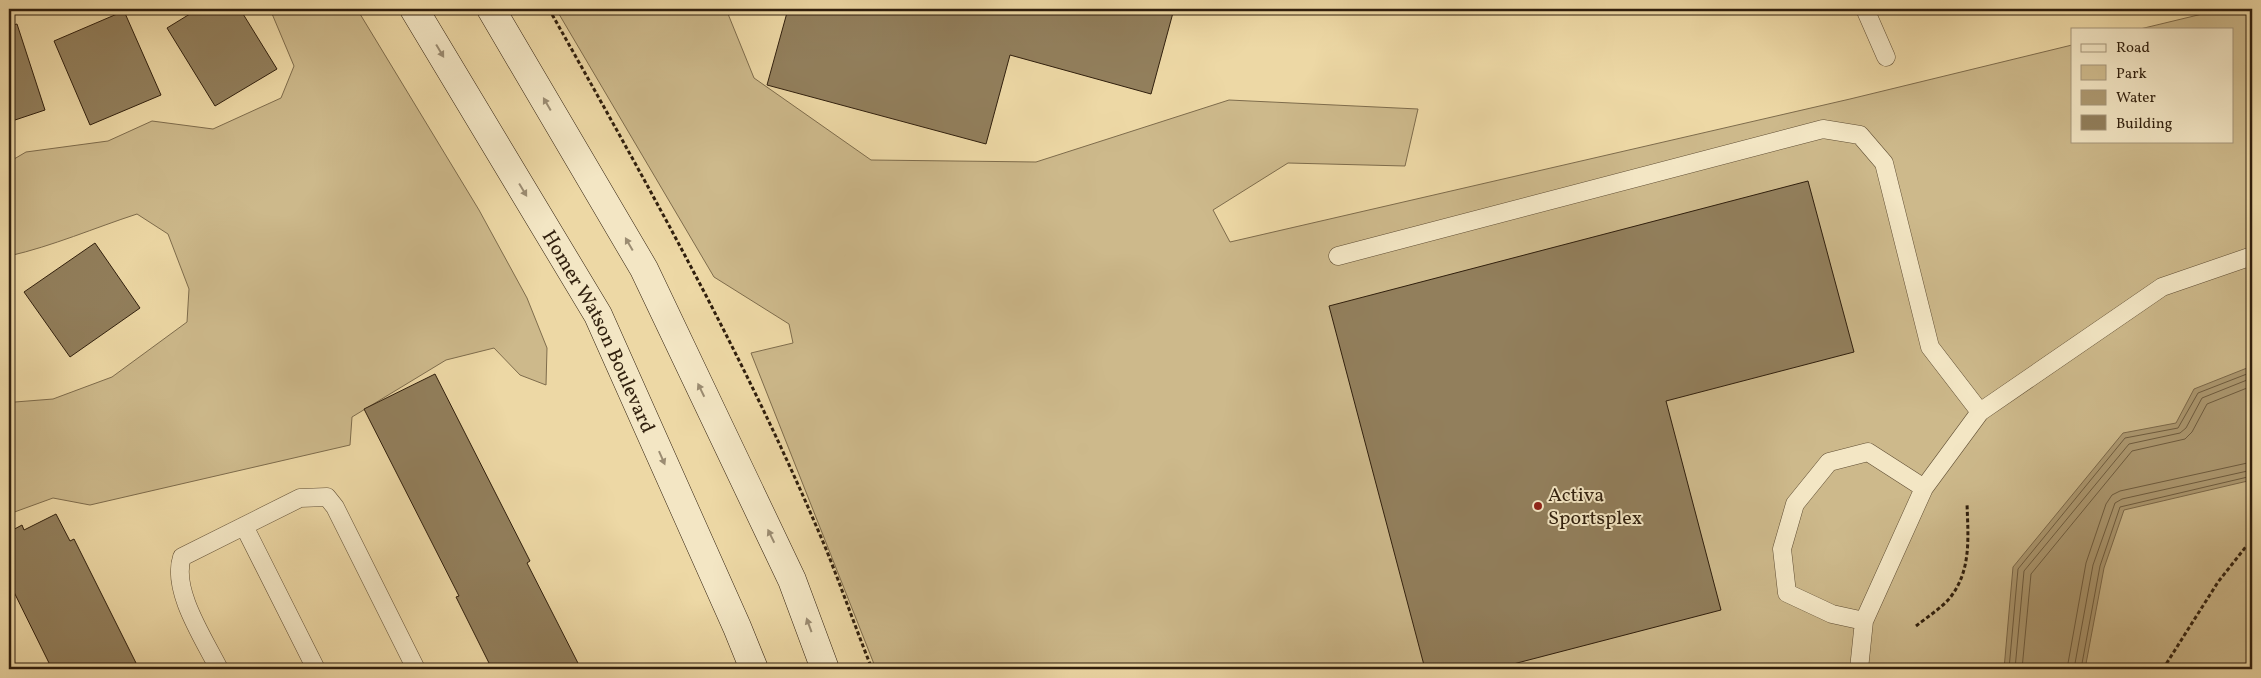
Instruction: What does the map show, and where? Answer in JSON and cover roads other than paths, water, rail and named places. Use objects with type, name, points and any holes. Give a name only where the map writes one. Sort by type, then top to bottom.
[{"type":"main road","name":"Homer Watson Boulevard","points":[[414,9],[598,315],[734,618],[754,669]]},
{"type":"main road","points":[[491,9],[644,269],[792,580],[825,669]]},
{"type":"lane","points":[[1865,9],[1886,57]]},
{"type":"lane","points":[[1338,256],[1823,129],[1860,135],[1884,163],[1930,347],[1980,412]]},
{"type":"lane","points":[[1859,669],[1864,621],[1924,488],[1980,412],[2162,287],[2252,256]]},
{"type":"lane","points":[[1864,621],[1832,614],[1787,593],[1782,549],[1795,504],[1828,462],[1868,452],[1924,488]]},
{"type":"lane","points":[[219,669],[182,592],[178,577],[182,557],[300,498],[327,497],[335,507],[416,669]]},
{"type":"lane","points":[[244,526],[316,669]]},
{"type":"water","points":[[2252,366],[2252,480],[2124,510],[2104,568],[2085,669],[2004,669],[2013,567],[2123,433],[2176,423],[2194,389]]},
{"type":"place","name":"Activa Sportsplex","points":[[1538,506]]}]
